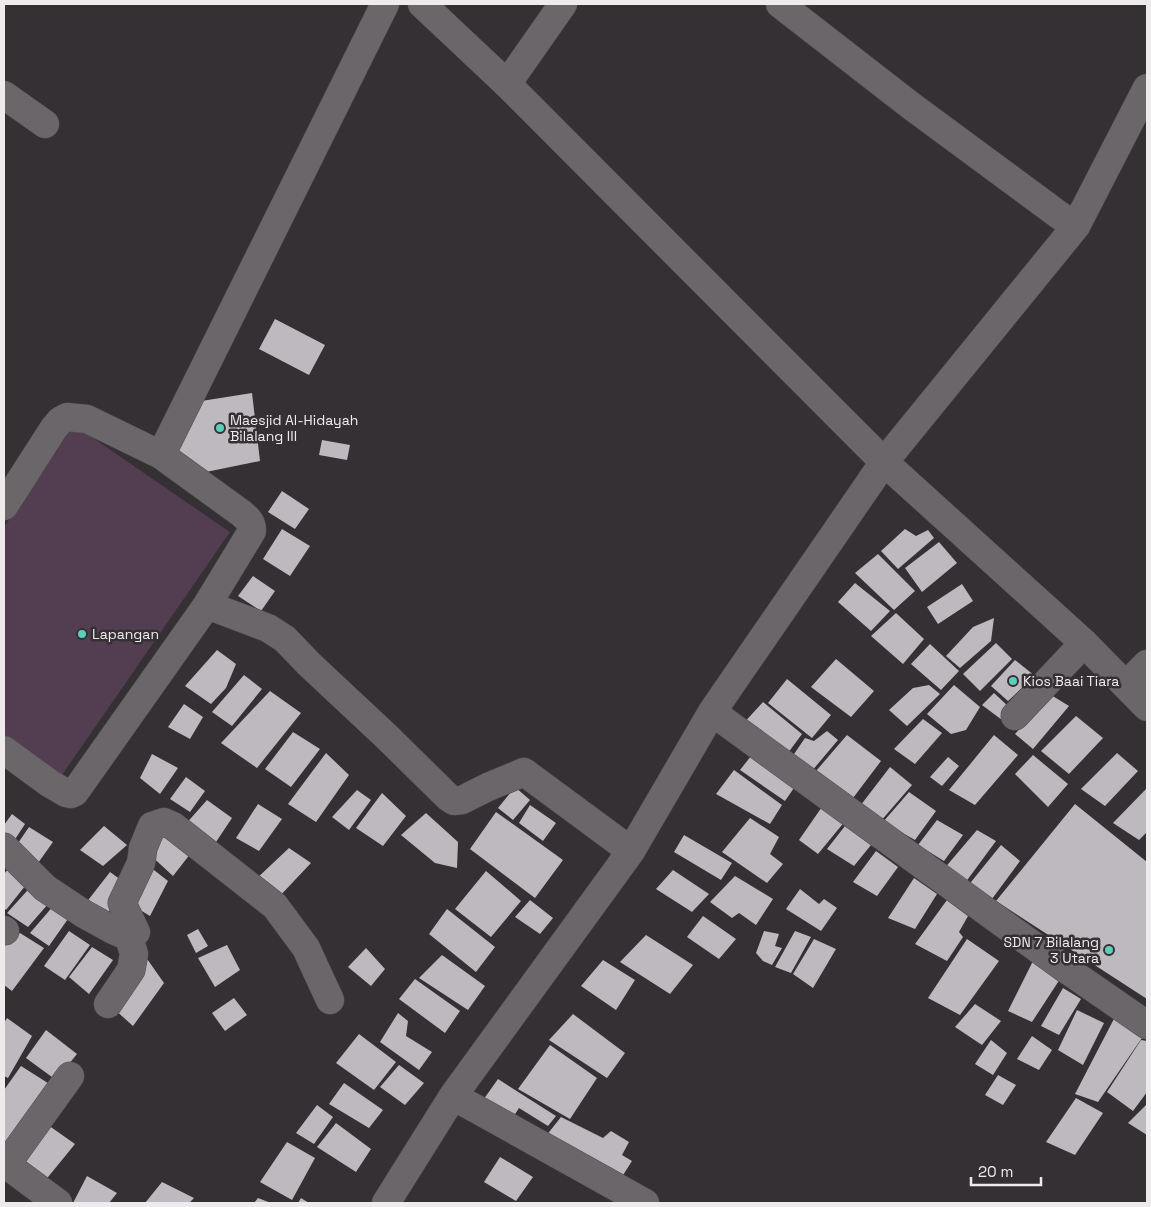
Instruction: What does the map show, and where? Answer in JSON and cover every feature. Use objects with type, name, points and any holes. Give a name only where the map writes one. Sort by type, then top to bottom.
[{"type":"street","points":[[161,456],[385,4]]},
{"type":"street","points":[[422,4],[507,84],[884,462],[1084,643],[1147,707]]},
{"type":"street","points":[[507,84],[563,4]]},
{"type":"street","points":[[780,4],[918,111],[1076,226]]},
{"type":"street","points":[[386,1203],[453,1096],[631,850],[712,712],[884,462],[1076,226],[1147,88]]},
{"type":"street","points":[[4,95],[45,124]]},
{"type":"street","points":[[4,506],[54,428],[60,421],[68,417],[87,419],[161,456],[241,513],[252,524],[252,532],[207,605],[75,792],[71,794],[66,793],[5,753]]},
{"type":"street","points":[[207,605],[268,628],[285,639],[454,801],[462,800],[524,772],[631,850]]},
{"type":"street","points":[[1015,716],[1084,643]]},
{"type":"street","points":[[1126,685],[1147,664]]},
{"type":"street","points":[[712,712],[1063,967],[1147,1025]]},
{"type":"street","points":[[129,937],[136,932],[122,903],[134,874],[141,863],[143,848],[152,826],[164,822],[275,906],[306,948],[330,1000]]},
{"type":"street","points":[[4,847],[45,888],[84,914],[129,937],[134,954],[131,970],[108,1004]]},
{"type":"street","points":[[58,1203],[5,1164],[70,1076]]},
{"type":"street","points":[[453,1096],[645,1203]]},
{"type":"shaded area","name":"Lapangan","points":[[74,425],[230,532],[62,775],[4,736],[4,527]]},
{"type":"building","points":[[275,319],[325,345],[309,375],[259,349]]},
{"type":"building","name":"Maesjid Al-Hidayah Bilalang III","points":[[252,393],[260,461],[201,473],[172,454],[195,402]]},
{"type":"building","points":[[322,440],[350,445],[347,460],[319,455]]},
{"type":"building","points":[[282,491],[309,509],[295,529],[268,512]]},
{"type":"building","points":[[282,529],[310,546],[290,576],[263,559]]},
{"type":"building","points":[[905,529],[916,536],[928,530],[934,538],[898,569],[881,551]]},
{"type":"building","points":[[939,542],[957,563],[922,592],[905,568]]},
{"type":"building","points":[[878,554],[915,591],[894,610],[855,573]]},
{"type":"building","points":[[253,576],[275,591],[261,611],[238,596]]},
{"type":"building","points":[[855,583],[890,611],[871,631],[838,602]]},
{"type":"building","points":[[962,584],[973,601],[938,624],[927,607]]},
{"type":"building","points":[[896,613],[924,639],[903,664],[871,636]]},
{"type":"building","points":[[994,618],[991,641],[960,668],[946,656],[973,627]]},
{"type":"building","points":[[996,643],[1012,659],[980,691],[963,674]]},
{"type":"building","points":[[930,644],[959,671],[941,690],[911,664]]},
{"type":"building","points":[[217,650],[236,664],[226,688],[211,704],[185,686]]},
{"type":"building","points":[[836,659],[874,691],[851,717],[811,687]]},
{"type":"building","name":"Kios Baai Tiara","points":[[1015,660],[1035,676],[1008,701],[991,686]]},
{"type":"building","points":[[244,675],[262,689],[232,726],[212,712]]},
{"type":"building","points":[[787,679],[831,715],[812,738],[768,703]]},
{"type":"building","points":[[929,685],[940,694],[907,726],[889,710],[913,688]]},
{"type":"building","points":[[954,685],[980,707],[966,730],[951,734],[927,714]]},
{"type":"building","points":[[270,691],[301,713],[257,768],[221,743]]},
{"type":"building","points":[[994,693],[1010,708],[1002,720],[982,705]]},
{"type":"building","points":[[1051,695],[1069,706],[1033,749],[1015,734]]},
{"type":"building","points":[[763,702],[802,734],[785,757],[741,726]]},
{"type":"building","points":[[184,704],[203,717],[190,739],[168,727]]},
{"type":"building","points":[[1076,716],[1103,738],[1069,774],[1041,751]]},
{"type":"building","points":[[923,719],[942,733],[915,764],[894,749]]},
{"type":"building","points":[[827,731],[838,740],[811,772],[792,757],[805,738],[814,741]]},
{"type":"building","points":[[293,732],[320,749],[291,787],[265,769]]},
{"type":"building","points":[[847,735],[881,761],[853,798],[816,771]]},
{"type":"building","points":[[994,735],[1018,755],[975,805],[949,790]]},
{"type":"building","points":[[755,751],[798,782],[785,801],[740,770]]},
{"type":"building","points":[[326,753],[349,775],[316,822],[288,804]]},
{"type":"building","points":[[1117,753],[1138,771],[1105,806],[1081,789]]},
{"type":"building","points":[[152,754],[178,768],[160,794],[140,778]]},
{"type":"building","points":[[1033,755],[1068,784],[1048,807],[1015,774]]},
{"type":"building","points":[[948,757],[959,766],[942,786],[930,777]]},
{"type":"building","points":[[890,767],[912,785],[880,822],[857,810]]},
{"type":"building","points":[[734,770],[782,805],[770,824],[716,794]]},
{"type":"building","points":[[186,777],[205,791],[190,812],[170,799]]},
{"type":"building","points":[[515,787],[530,800],[513,820],[498,808]]},
{"type":"building","points":[[1147,788],[1147,832],[1139,840],[1113,823]]},
{"type":"building","points":[[357,790],[371,800],[349,830],[332,817]]},
{"type":"building","points":[[909,792],[936,811],[915,840],[883,822]]},
{"type":"building","points":[[382,793],[406,816],[383,846],[356,828]]},
{"type":"building","points":[[207,800],[232,818],[214,845],[184,826]]},
{"type":"building","points":[[258,804],[282,819],[259,851],[236,838]]},
{"type":"building","points":[[824,804],[846,820],[818,854],[799,840]]},
{"type":"building","name":"SDN 7 Bilalang 3 Utara","points":[[1075,804],[1147,862],[1147,999],[996,901]]},
{"type":"building","points":[[530,805],[556,823],[543,841],[519,823]]},
{"type":"building","points":[[496,812],[563,860],[535,898],[470,849]]},
{"type":"building","points":[[426,813],[458,842],[457,868],[435,863],[401,835]]},
{"type":"building","points":[[12,814],[25,824],[10,847],[4,842],[4,825]]},
{"type":"building","points":[[750,818],[779,837],[770,854],[783,864],[767,883],[722,852]]},
{"type":"building","points":[[937,820],[963,835],[944,861],[918,845]]},
{"type":"building","points":[[104,826],[127,845],[103,866],[80,850]]},
{"type":"building","points":[[845,826],[871,845],[854,866],[827,849]]},
{"type":"building","points":[[29,827],[53,842],[38,863],[14,849]]},
{"type":"building","points":[[977,830],[996,841],[965,883],[943,870]]},
{"type":"building","points":[[165,831],[191,853],[173,876],[147,852]]},
{"type":"building","points":[[684,835],[732,863],[721,880],[674,852]]},
{"type":"building","points":[[1001,845],[1020,861],[989,903],[967,887]]},
{"type":"building","points":[[289,848],[311,863],[276,900],[253,882]]},
{"type":"building","points":[[876,851],[898,867],[877,896],[853,882]]},
{"type":"building","points":[[13,863],[33,876],[6,910],[4,908],[4,874]]},
{"type":"building","points":[[145,863],[168,881],[150,916],[127,902]]},
{"type":"building","points":[[673,870],[709,894],[692,912],[656,889]]},
{"type":"building","points":[[486,871],[521,901],[491,937],[455,909]]},
{"type":"building","points":[[110,872],[121,880],[106,920],[82,908]]},
{"type":"building","points":[[735,876],[773,899],[756,925],[739,913],[732,918],[710,902]]},
{"type":"building","points":[[914,878],[937,894],[915,929],[888,918]]},
{"type":"building","points":[[36,881],[56,895],[28,927],[7,913]]},
{"type":"building","points":[[800,889],[819,904],[824,899],[837,908],[821,931],[786,909]]},
{"type":"building","points":[[530,900],[553,918],[540,934],[515,917]]},
{"type":"building","points":[[947,900],[968,916],[959,932],[963,937],[947,961],[915,944]]},
{"type":"building","points":[[55,904],[70,916],[49,946],[30,933]]},
{"type":"building","points":[[447,909],[495,947],[476,972],[429,934]]},
{"type":"building","points":[[703,916],[736,939],[719,959],[687,937]]},
{"type":"building","points":[[198,929],[208,946],[196,953],[187,935]]},
{"type":"building","points":[[69,931],[90,945],[65,980],[44,966]]},
{"type":"building","points":[[764,931],[779,934],[775,946],[782,948],[772,965],[763,961],[756,953]]},
{"type":"building","points":[[795,931],[811,937],[791,973],[775,967]]},
{"type":"building","points":[[20,933],[44,948],[12,991],[4,985],[4,943]]},
{"type":"building","points":[[646,935],[693,965],[670,994],[620,962]]},
{"type":"building","points":[[814,939],[836,949],[813,988],[793,974]]},
{"type":"building","points":[[967,939],[999,961],[960,1015],[928,998]]},
{"type":"building","points":[[227,945],[240,970],[215,987],[198,958]]},
{"type":"building","points":[[92,947],[113,960],[89,994],[69,977]]},
{"type":"building","points":[[366,948],[385,969],[371,986],[348,967]]},
{"type":"building","points":[[442,955],[485,986],[468,1010],[419,978]]},
{"type":"building","points":[[145,956],[164,983],[133,1026],[113,1008]]},
{"type":"building","points":[[1035,957],[1062,976],[1032,1022],[1008,1011]]},
{"type":"building","points":[[603,960],[635,980],[616,1010],[581,986]]},
{"type":"building","points":[[415,979],[460,1011],[445,1033],[399,999]]},
{"type":"building","points":[[1063,988],[1081,999],[1059,1035],[1041,1026]]},
{"type":"building","points":[[234,998],[247,1015],[225,1031],[212,1013]]},
{"type":"building","points":[[975,1004],[1001,1021],[982,1045],[955,1027]]},
{"type":"building","points":[[1077,1010],[1104,1023],[1083,1065],[1058,1050]]},
{"type":"building","points":[[398,1013],[408,1021],[406,1036],[432,1052],[419,1070],[380,1042]]},
{"type":"building","points":[[1117,1013],[1146,1032],[1098,1102],[1075,1094]]},
{"type":"building","points":[[573,1014],[625,1053],[607,1078],[549,1040]]},
{"type":"building","points":[[7,1018],[32,1036],[8,1078],[4,1076],[4,1023]]},
{"type":"building","points":[[46,1030],[77,1054],[56,1080],[26,1058]]},
{"type":"building","points":[[359,1034],[396,1062],[374,1090],[336,1063]]},
{"type":"building","points":[[1032,1036],[1052,1050],[1039,1070],[1017,1059]]},
{"type":"building","points":[[991,1040],[1007,1053],[993,1075],[975,1064]]},
{"type":"building","points":[[1141,1040],[1147,1041],[1147,1092],[1133,1111],[1107,1092]]},
{"type":"building","points":[[550,1045],[597,1078],[570,1119],[518,1089]]},
{"type":"building","points":[[399,1065],[424,1083],[405,1105],[380,1087]]},
{"type":"building","points":[[21,1066],[51,1085],[4,1148],[4,1090]]},
{"type":"building","points":[[998,1075],[1016,1085],[1003,1105],[985,1095]]},
{"type":"building","points":[[498,1079],[556,1116],[548,1126],[519,1108],[510,1122],[481,1103]]},
{"type":"building","points":[[344,1083],[383,1110],[369,1128],[329,1104]]},
{"type":"building","points":[[1076,1098],[1103,1113],[1075,1155],[1046,1142]]},
{"type":"building","points":[[1147,1104],[1147,1135],[1128,1123]]},
{"type":"building","points":[[317,1105],[333,1117],[314,1144],[296,1133]]},
{"type":"building","points":[[561,1117],[603,1138],[611,1131],[629,1142],[622,1155],[632,1161],[618,1183],[542,1141]]},
{"type":"building","points":[[336,1123],[371,1149],[356,1172],[317,1147]]},
{"type":"building","points":[[48,1125],[75,1144],[44,1182],[18,1161]]},
{"type":"building","points":[[287,1142],[315,1158],[292,1200],[260,1182]]},
{"type":"building","points":[[500,1157],[533,1177],[516,1201],[484,1182]]},
{"type":"building","points":[[87,1176],[117,1193],[109,1203],[73,1203]]},
{"type":"building","points":[[162,1182],[194,1198],[189,1203],[145,1203]]},
{"type":"building","points":[[258,1198],[271,1203],[254,1203]]},
{"type":"building","points":[[301,1198],[309,1203],[298,1203]]},
{"type":"place","name":"Maesjid Al-Hidayah Bilalang III","points":[[220,428]]},
{"type":"place","name":"Lapangan","points":[[82,634]]},
{"type":"place","name":"Kios Baai Tiara","points":[[1013,681]]},
{"type":"place","name":"SDN 7 Bilalang 3 Utara","points":[[1109,950]]}]
